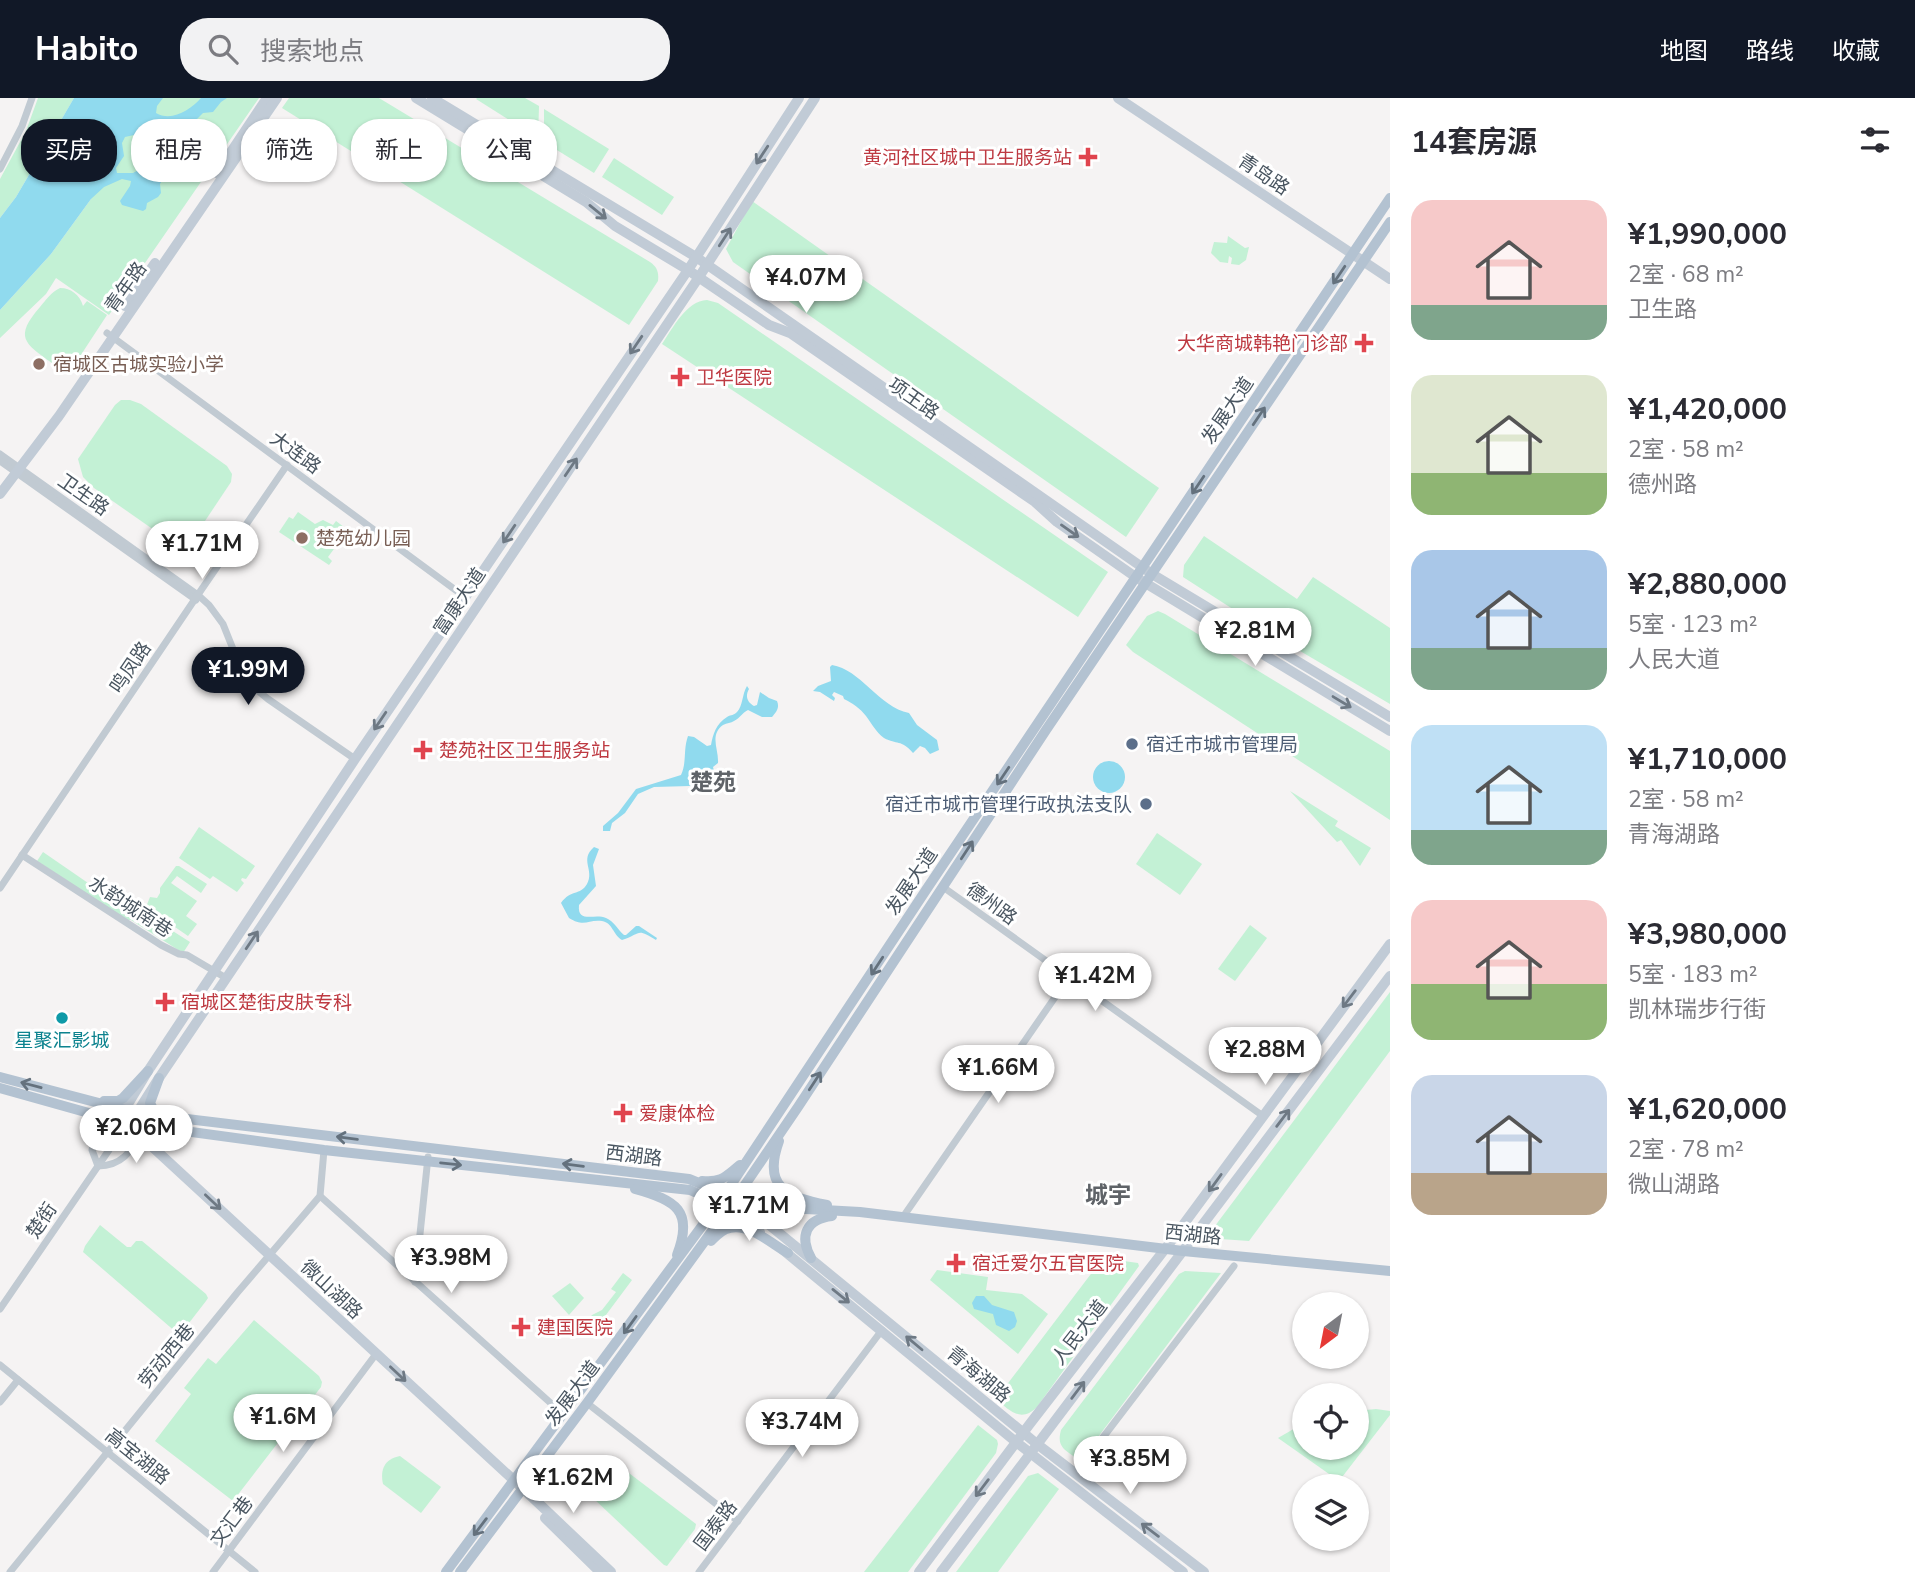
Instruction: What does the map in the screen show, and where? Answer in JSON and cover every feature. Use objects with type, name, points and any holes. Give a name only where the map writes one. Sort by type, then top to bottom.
[{"type":"main road","name":"项王路","points":[[416,98],[586,202],[615,226],[699,277],[769,325],[784,330],[801,341],[1035,502],[1057,522],[1390,731]]},
{"type":"main road","name":"项王路","points":[[432,98],[696,257],[1144,576],[1390,717]]},
{"type":"main road","name":"富康大道","points":[[123,1110],[354,761],[688,270],[799,98]]},
{"type":"main road","name":"富康大道","points":[[137,1113],[699,277],[815,98]]},
{"type":"main road","name":"青岛路","points":[[1118,98],[1390,279]]},
{"type":"main road","name":"青年路","points":[[0,494],[272,99]]},
{"type":"main road","name":"发展大道","points":[[446,1572],[587,1403],[727,1201],[798,1107],[1390,198]]},
{"type":"main road","name":"发展大道","points":[[727,1201],[747,1160],[1144,576],[1390,222]]},
{"type":"main road","name":"青年路","points":[[0,484],[16,469]]},
{"type":"main road","name":"人民大道","points":[[919,1572],[1199,1205],[1390,944]]},
{"type":"main road","name":"人民大道","points":[[941,1572],[1390,976]]},
{"type":"main road","points":[[79,1098],[118,1101],[128,1094],[148,1071]]},
{"type":"main road","name":"西湖路","points":[[0,1077],[137,1113],[689,1179],[727,1201]]},
{"type":"main road","points":[[159,1078],[151,1099],[151,1107],[158,1112],[190,1119]]},
{"type":"main road","name":"西湖路","points":[[0,1088],[127,1123],[139,1129],[690,1190],[727,1201],[770,1207],[860,1212],[1183,1251],[1390,1271]]},
{"type":"main road","points":[[798,1107],[775,1154],[774,1174],[779,1185],[785,1193],[795,1198],[860,1212]]},
{"type":"main road","points":[[123,1110],[122,1116],[127,1123]]},
{"type":"main road","points":[[137,1113],[139,1129]]},
{"type":"main road","name":"微山湖路","points":[[139,1129],[518,1488],[611,1572]]},
{"type":"main road","points":[[689,1179],[714,1182],[747,1160]]},
{"type":"main road","points":[[606,1181],[657,1196],[678,1210],[684,1228],[675,1274]]},
{"type":"main road","name":"青海湖路","points":[[727,1201],[1016,1442],[1183,1572]]},
{"type":"main road","name":"青海湖路","points":[[727,1201],[811,1258],[1023,1433],[1204,1572]]},
{"type":"main road","points":[[1199,1205],[1211,1213]]},
{"type":"main road","points":[[811,1258],[804,1240],[807,1229],[813,1222],[821,1217],[860,1212]]},
{"type":"main road","points":[[675,1274],[728,1228],[751,1230],[788,1254]]},
{"type":"main road","name":"发展大道","points":[[460,1572],[564,1415],[675,1274]]},
{"type":"main road","points":[[1138,1284],[1150,1294]]},
{"type":"main road","name":"微山湖路","points":[[518,1488],[600,1572]]},
{"type":"street","points":[[0,169],[22,126],[32,98]]},
{"type":"street","name":"大连路","points":[[110,335],[466,597]]},
{"type":"street","name":"卫生路","points":[[0,454],[16,469],[209,605],[222,624],[241,669],[251,685],[354,761]]},
{"type":"street","name":"卫生路","points":[[0,461],[16,469]]},
{"type":"street","name":"鸣凤路","points":[[0,888],[287,465]]},
{"type":"street","name":"水韵城南巷","points":[[22,855],[161,945],[187,955],[226,978]]},
{"type":"street","name":"德州路","points":[[943,887],[1263,1116]]},
{"type":"street","points":[[903,1217],[1069,977]]},
{"type":"street","points":[[123,1110],[106,1118],[92,1143],[98,1166],[119,1162],[139,1129]]},
{"type":"street","name":"楚街","points":[[0,1309],[127,1123]]},
{"type":"street","points":[[415,1282],[429,1148]]},
{"type":"street","points":[[324,1150],[320,1196],[564,1415]]},
{"type":"street","name":"劳动西巷","points":[[10,1572],[320,1196]]},
{"type":"street","points":[[1075,1474],[1234,1266]]},
{"type":"street","name":"国泰路","points":[[699,1572],[882,1330]]},
{"type":"street","name":"文汇巷","points":[[213,1572],[376,1354]]},
{"type":"street","name":"高宝湖路","points":[[0,1365],[255,1572]]},
{"type":"street","points":[[0,1402],[18,1380]]},
{"type":"street","points":[[587,1403],[738,1521]]},
{"type":"green space","points":[[38,98],[74,98],[62,119],[30,119]]},
{"type":"green space","points":[[157,98],[259,98],[244,119],[241,119],[241,124],[227,144],[227,119],[137,119]]},
{"type":"green space","points":[[289,98],[379,98],[414,119],[351,119],[351,151],[337,142],[337,119],[300,119],[282,108]]},
{"type":"green space","points":[[525,98],[539,106],[539,119],[508,119],[476,99]]},
{"type":"green space","points":[[544,109],[609,149],[594,173],[557,150],[557,119],[544,119]]},
{"type":"green space","points":[[131,125],[131,182],[201,182],[109,315],[56,278],[46,294],[0,338],[0,310],[51,254],[91,199],[99,182],[117,182],[117,144]]},
{"type":"green space","points":[[447,139],[461,148],[461,182],[518,182],[650,262],[657,270],[658,281],[629,325],[400,182],[447,182]]},
{"type":"green space","points":[[21,140],[21,182],[25,182],[0,218],[0,179]]},
{"type":"green space","points":[[614,158],[674,197],[662,215],[602,177]]},
{"type":"green space","points":[[752,201],[1159,488],[1126,537],[733,262],[726,249]]},
{"type":"green space","points":[[1228,236],[1245,248],[1249,247],[1246,260],[1239,265],[1231,264],[1232,258],[1229,256],[1228,263],[1220,262],[1211,253],[1214,242],[1227,243]]},
{"type":"green space","points":[[60,288],[74,293],[83,306],[87,301],[107,315],[73,367],[57,356],[52,363],[29,344],[25,333],[32,317],[49,296]]},
{"type":"green space","points":[[707,300],[718,303],[1108,572],[1078,617],[662,344],[686,310]]},
{"type":"green space","points":[[121,400],[141,404],[227,466],[232,474],[231,482],[189,545],[164,537],[94,488],[83,477],[78,459]]},
{"type":"green space","points":[[298,512],[315,524],[323,520],[333,525],[336,521],[348,530],[328,557],[332,561],[329,565],[279,532],[289,517],[293,519]]},
{"type":"green space","points":[[1204,536],[1297,599],[1313,577],[1390,628],[1390,704],[1273,635],[1183,577],[1184,565]]},
{"type":"green space","points":[[1158,611],[1390,751],[1390,820],[1133,652],[1126,645],[1147,616]]},
{"type":"green space","points":[[1290,791],[1338,821],[1335,826],[1371,848],[1360,866],[1341,840],[1337,842]]},
{"type":"green space","points":[[199,827],[255,866],[246,879],[242,878],[244,883],[237,892],[213,876],[210,879],[179,858]]},
{"type":"green space","points":[[1157,833],[1202,864],[1180,895],[1136,864]]},
{"type":"green space","points":[[43,852],[104,894],[113,893],[190,942],[183,953],[37,861]]},
{"type":"green space","points":[[176,866],[207,884],[201,893],[177,876],[171,883],[197,901],[186,916],[197,924],[188,936],[146,907],[150,897],[157,898],[160,888]]},
{"type":"green space","points":[[1250,925],[1267,938],[1235,981],[1218,969]]},
{"type":"green space","points":[[1390,992],[1390,1051],[1249,1241],[1206,1238]]},
{"type":"green space","points":[[100,1225],[127,1247],[131,1247],[136,1241],[142,1241],[206,1294],[208,1298],[182,1332],[177,1333],[83,1252]]},
{"type":"green space","points":[[1103,1258],[1138,1263],[1139,1266],[1037,1407],[1026,1414],[1016,1414],[996,1399]]},
{"type":"green space","points":[[937,1270],[988,1277],[986,1290],[1022,1294],[1048,1314],[1018,1354],[930,1280]]},
{"type":"green space","points":[[1185,1271],[1221,1273],[1080,1461],[1061,1445],[1061,1430],[1179,1274]]},
{"type":"green space","points":[[623,1273],[632,1280],[591,1335],[582,1328],[592,1315],[602,1310],[616,1292],[611,1289]]},
{"type":"green space","points":[[570,1283],[584,1298],[569,1315],[552,1296]]},
{"type":"green space","points":[[254,1320],[319,1376],[322,1382],[321,1387],[233,1501],[155,1441],[191,1394],[184,1388],[208,1358],[216,1364]]},
{"type":"green space","points":[[1369,1410],[1390,1411],[1390,1415],[1369,1442]]},
{"type":"green space","points":[[978,1425],[997,1440],[996,1453],[908,1572],[864,1572]]},
{"type":"green space","points":[[1292,1430],[1292,1448],[1278,1438]]},
{"type":"green space","points":[[400,1456],[441,1487],[421,1513],[383,1484],[384,1466]]},
{"type":"green space","points":[[1309,1460],[1355,1460],[1344,1474],[1329,1474]]},
{"type":"green space","points":[[617,1464],[696,1524],[667,1566],[593,1498]]},
{"type":"green space","points":[[1038,1473],[1059,1489],[998,1572],[956,1572],[1028,1476]]},
{"type":"water","points":[[74,98],[163,98],[156,113],[168,116],[192,107],[201,98],[227,98],[213,112],[203,113],[197,119],[131,119],[131,136],[125,137],[122,143],[124,156],[117,166],[117,119],[62,119]]},
{"type":"water","points":[[117,173],[131,173],[131,181],[122,179],[117,181]]},
{"type":"water","points":[[131,181],[161,182],[161,193],[147,203],[143,211],[122,205],[120,201]]},
{"type":"water","points":[[25,182],[115,182],[104,187],[91,199],[51,254],[0,310],[0,218]]},
{"type":"water","points":[[832,665],[852,673],[888,704],[909,713],[917,725],[937,740],[939,750],[930,754],[920,746],[913,753],[902,744],[884,738],[866,716],[843,696],[834,692],[834,701],[820,692],[813,691],[831,681]]},
{"type":"water","points":[[747,686],[747,699],[754,706],[757,705],[760,692],[777,701],[778,708],[772,717],[762,717],[748,710],[736,720],[723,725],[716,733],[718,763],[713,767],[714,771],[704,774],[690,786],[654,787],[638,794],[625,813],[612,823],[610,831],[603,831],[603,826],[618,813],[636,789],[681,775],[688,736],[707,746],[711,745],[720,723],[739,709]]},
{"type":"water","points":[[1109,761],[1121,765],[1125,777],[1121,789],[1109,793],[1097,789],[1093,777],[1097,765]]},
{"type":"water","points":[[594,847],[599,849],[593,865],[596,886],[579,905],[581,914],[606,918],[624,935],[639,926],[657,938],[656,940],[639,933],[622,940],[606,922],[579,922],[569,918],[561,903],[587,884],[587,861]]},
{"type":"water","points":[[976,1296],[984,1296],[992,1305],[1014,1312],[1017,1321],[1015,1327],[1009,1331],[996,1325],[993,1314],[974,1309],[972,1303]]},
{"type":"place","name":"黄河社区城中卫生服务站","points":[[1088,157]]},
{"type":"place","name":"大华商城韩艳门诊部","points":[[1364,343]]},
{"type":"place","name":"宿城区古城实验小学","points":[[39,364]]},
{"type":"place","name":"卫华医院","points":[[680,377]]},
{"type":"place","name":"楚苑幼儿园","points":[[302,538]]},
{"type":"place","name":"宿迁市城市管理局","points":[[1132,744]]},
{"type":"place","name":"楚苑社区卫生服务站","points":[[423,750]]},
{"type":"place","name":"宿迁市城市管理行政执法支队","points":[[1146,804]]},
{"type":"place","name":"宿城区楚街皮肤专科","points":[[165,1002]]},
{"type":"place","name":"星聚汇影城","points":[[62,1018]]},
{"type":"place","name":"爱康体检","points":[[623,1113]]},
{"type":"place","name":"宿迁爱尔五官医院","points":[[956,1263]]},
{"type":"place","name":"建国医院","points":[[521,1327]]},
{"type":"district","name":"楚苑","points":[[713,782]]},
{"type":"district","name":"城宇","points":[[1108,1195]]}]
